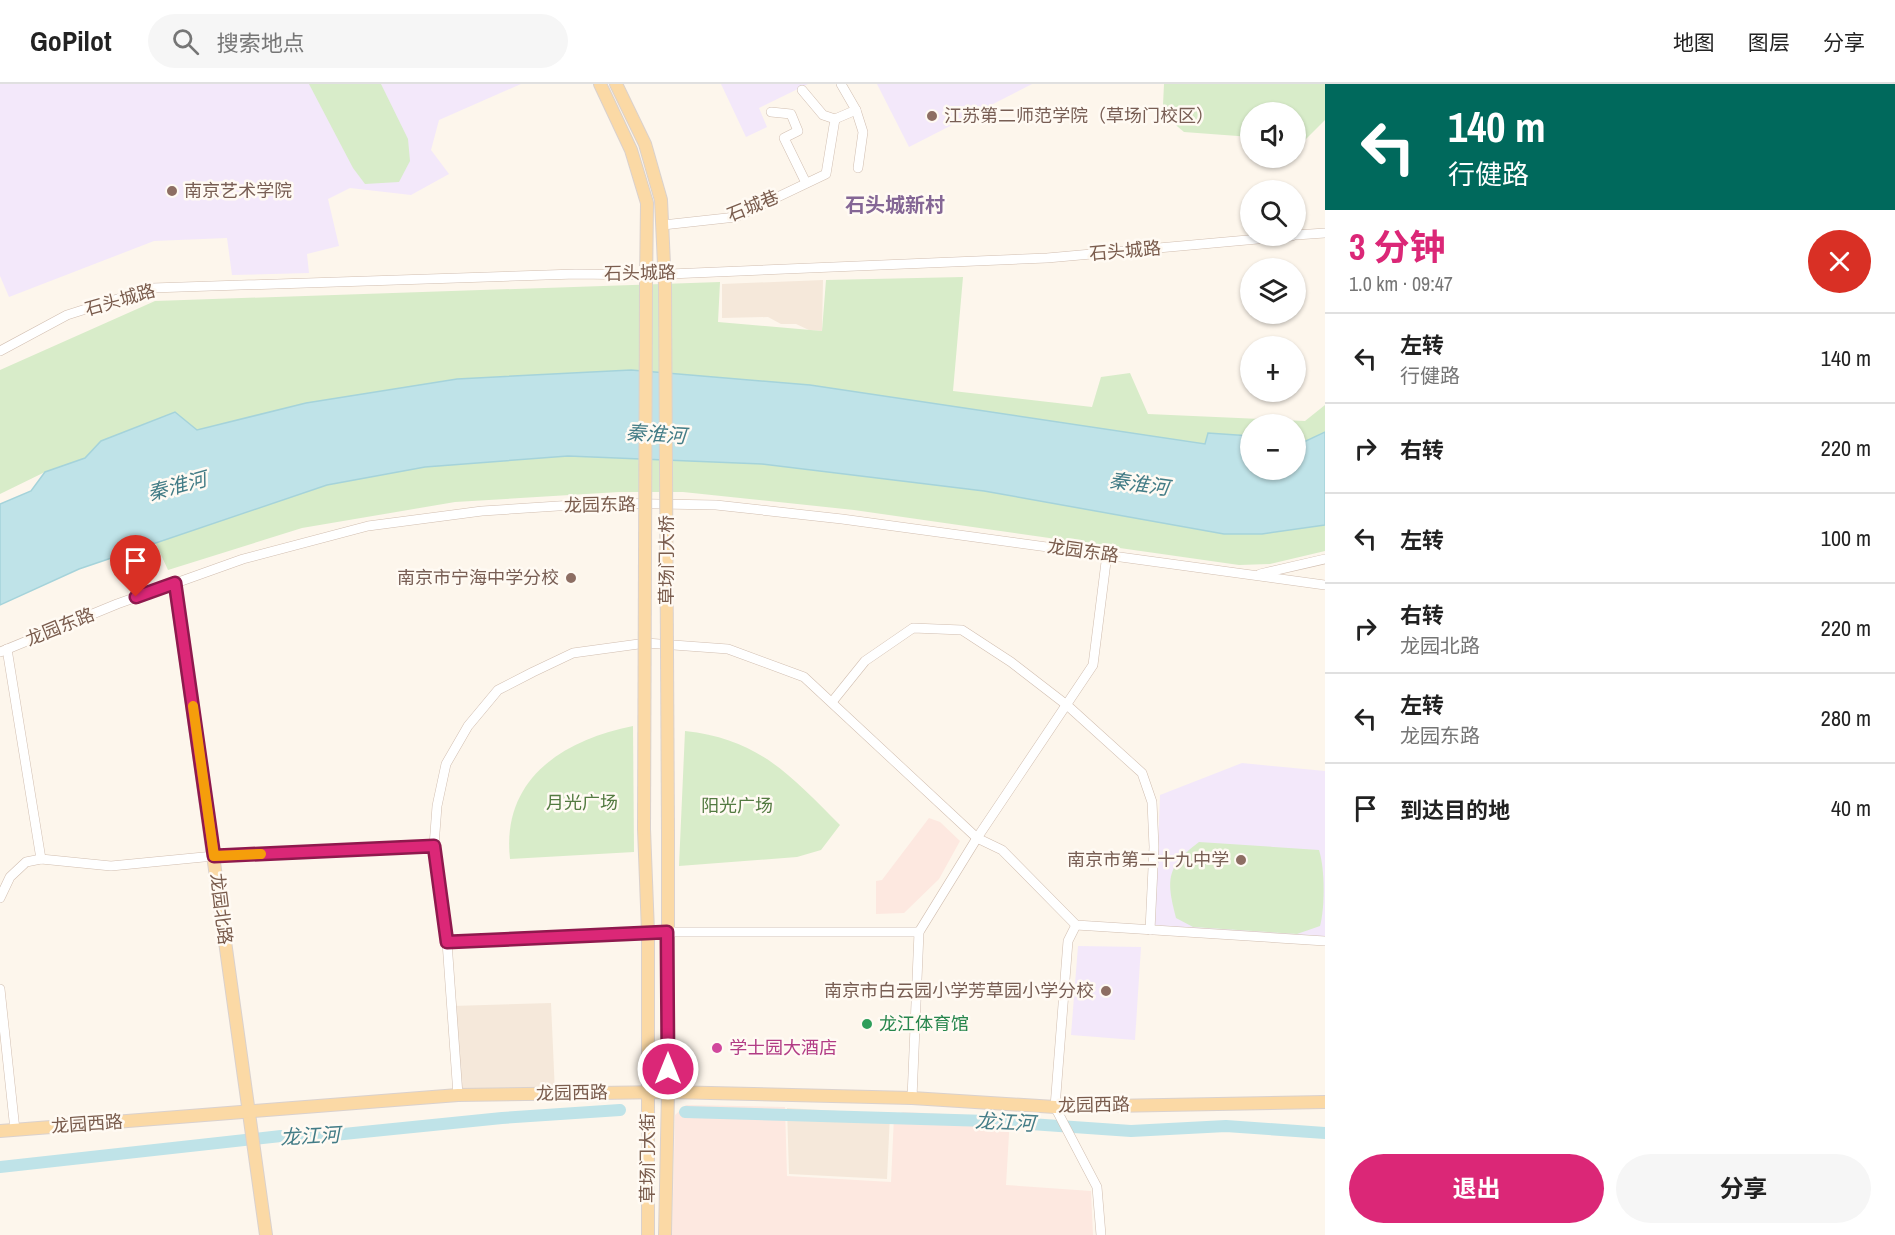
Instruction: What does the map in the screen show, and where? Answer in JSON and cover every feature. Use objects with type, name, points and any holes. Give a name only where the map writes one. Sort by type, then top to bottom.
[{"type":"main road","points":[[600,84],[631,150],[647,203],[646,280]]},
{"type":"main road","points":[[616,84],[645,144],[661,200],[665,280]]},
{"type":"main road","name":"草场门大桥","points":[[644,829],[646,280]]},
{"type":"main road","name":"草场门大桥","points":[[665,280],[668,834]]},
{"type":"main road","name":"龙园北路","points":[[175,583],[214,856],[247,1112],[266,1235]]},
{"type":"main road","name":"草场门大街","points":[[644,829],[648,932],[648,1235]]},
{"type":"main road","name":"草场门大街","points":[[665,1235],[668,1092],[668,834]]},
{"type":"main road","name":"龙园西路","points":[[0,1131],[458,1095],[668,1092],[912,1098],[1055,1107],[1325,1102]]},
{"type":"street","points":[[841,84],[856,110],[863,132],[858,168]]},
{"type":"street","points":[[802,90],[823,115],[835,119],[856,110]]},
{"type":"street","points":[[771,112],[790,114],[798,131],[784,138],[806,183]]},
{"type":"street","name":"石城巷","points":[[663,225],[736,217],[826,174],[835,119]]},
{"type":"street","name":"石头城路","points":[[1306,234],[1325,233]]},
{"type":"street","name":"石头城路","points":[[0,351],[67,315],[152,288],[576,274],[665,280],[1047,258],[1240,240]]},
{"type":"street","name":"龙园东路","points":[[4,650],[243,559],[368,526],[482,511],[604,503],[716,505],[842,519],[1325,585]]},
{"type":"street","points":[[912,1098],[919,932],[977,838],[1068,706],[1093,665],[1107,555]]},
{"type":"street","points":[[1255,575],[1325,559]]},
{"type":"street","points":[[832,702],[864,661],[913,628],[962,630],[1011,662],[1068,706],[1142,773],[1152,802],[1154,847],[1150,930]]},
{"type":"street","points":[[458,1095],[447,942],[434,846],[437,806],[446,764],[468,726],[498,690],[573,652],[646,643],[729,649],[804,676],[977,838],[1002,850],[1076,925],[1325,942]]},
{"type":"street","points":[[4,650],[40,860]]},
{"type":"street","points":[[0,898],[10,877],[26,862],[40,860],[111,866],[214,856],[434,846]]},
{"type":"street","points":[[1076,925],[1068,942],[1055,1107],[1097,1187],[1101,1235]]},
{"type":"street","points":[[447,942],[648,932],[919,932]]},
{"type":"street","points":[[0,989],[15,1130]]},
{"type":"shaded area","name":"南京艺术学院","points":[[0,84],[521,84],[439,120],[431,150],[449,174],[411,195],[350,188],[328,199],[339,246],[307,254],[309,273],[232,275],[227,238],[154,241],[9,297],[0,276]]},
{"type":"shaded area","points":[[721,84],[808,84],[759,108],[767,127],[746,137]]},
{"type":"shaded area","name":"江苏第二师范学院（草场门校区）","points":[[877,84],[1032,84],[909,147]]},
{"type":"shaded area","points":[[823,280],[822,331],[809,330],[796,324],[781,324],[768,317],[722,318],[722,284]]},
{"type":"shaded area","name":"南京市第二十九中学","points":[[1242,763],[1325,771],[1325,941],[1155,925],[1160,795]]},
{"type":"shaded area","points":[[929,818],[940,822],[960,841],[939,879],[904,913],[876,914],[876,881],[882,880]]},
{"type":"shaded area","name":"南京市白云园小学芳草园小学分校","points":[[1078,946],[1141,947],[1135,1040],[1071,1035]]},
{"type":"shaded area","points":[[551,1003],[555,1093],[458,1095],[452,1006]]},
{"type":"shaded area","points":[[686,1105],[785,1107],[787,1176],[891,1182],[894,1116],[903,1112],[1010,1117],[1006,1185],[1091,1191],[1093,1235],[672,1235],[675,1115]]},
{"type":"shaded area","points":[[787,1108],[890,1114],[887,1179],[789,1174]]},
{"type":"green space","points":[[309,84],[381,84],[408,139],[410,161],[399,182],[365,184],[353,168]]},
{"type":"green space","points":[[1164,84],[1325,84],[1325,120],[1306,139],[1306,102],[1240,102],[1240,136],[1184,132],[1171,121],[1163,105]]},
{"type":"green space","points":[[963,277],[953,391],[1092,407],[1101,377],[1130,373],[1148,414],[1240,418],[1240,480],[1306,480],[1306,420],[1325,405],[1325,551],[1270,564],[1239,565],[854,510],[683,492],[619,492],[455,502],[302,528],[168,570],[156,544],[196,430],[101,441],[85,458],[45,472],[0,494],[0,370],[155,301],[720,282],[718,322],[822,331],[826,280]]},
{"type":"green space","name":"月光广场","points":[[633,726],[634,852],[510,859],[510,831],[516,806],[527,785],[542,768],[561,753],[583,741]]},
{"type":"green space","name":"阳光广场","points":[[685,731],[711,735],[733,742],[772,762],[805,790],[840,825],[821,850],[797,857],[679,866]]},
{"type":"green space","points":[[1199,842],[1319,850],[1324,888],[1320,926],[1297,934],[1193,927],[1176,918],[1171,893],[1171,875],[1180,859]]},
{"type":"water","name":"秦淮河","points":[[631,370],[810,385],[1205,444],[1208,433],[1240,435],[1240,480],[1306,480],[1306,441],[1325,432],[1325,525],[1262,534],[1224,534],[984,491],[762,464],[568,456],[425,467],[327,485],[79,569],[0,605],[0,504],[31,491],[45,472],[85,458],[101,441],[175,412],[197,430],[306,403],[457,379]]},
{"type":"waterway","name":"龙江河","points":[[0,1167],[281,1136],[304,1138],[502,1118],[620,1110]]},
{"type":"waterway","name":"龙江河","points":[[685,1112],[988,1121],[1131,1131],[1226,1126],[1325,1133]]},
{"type":"slow traffic","points":[[193,706],[214,856],[261,854]]},
{"type":"place","name":"江苏第二师范学院（草场门校区）","points":[[932,116]]},
{"type":"place","name":"南京艺术学院","points":[[172,191]]},
{"type":"place","name":"南京市宁海中学分校","points":[[571,578]]},
{"type":"place","name":"南京市第二十九中学","points":[[1241,860]]},
{"type":"place","name":"南京市白云园小学芳草园小学分校","points":[[1106,991]]},
{"type":"place","name":"龙江体育馆","points":[[867,1024]]},
{"type":"place","name":"学士园大酒店","points":[[717,1048]]},
{"type":"district","name":"石头城新村","points":[[895,205]]},
{"type":"route","points":[[136,597],[175,583],[214,856],[434,846],[447,942],[667,932],[668,1069]]}]
